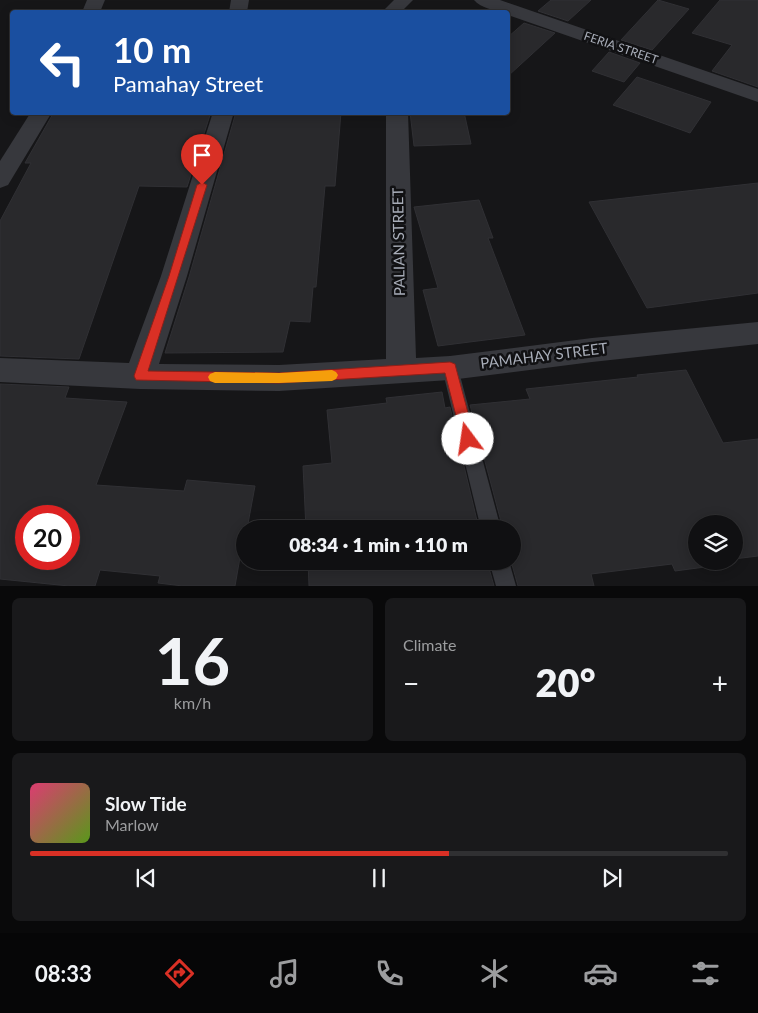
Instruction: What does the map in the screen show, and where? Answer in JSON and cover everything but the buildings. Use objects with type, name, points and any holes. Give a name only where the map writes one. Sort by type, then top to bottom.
[{"type":"street","points":[[393,10],[404,0]]},
{"type":"street","name":"FERIA STREET","points":[[483,0],[498,10]]},
{"type":"street","name":"FERIA STREET","points":[[510,14],[758,96]]},
{"type":"street","points":[[0,180],[40,115]]},
{"type":"street","points":[[140,376],[174,276],[223,115]]},
{"type":"street","name":"PALIAN STREET","points":[[397,115],[401,372]]},
{"type":"street","name":"PAMAHAY STREET","points":[[0,370],[140,376],[279,378],[450,368],[592,350],[758,333]]},
{"type":"lane","points":[[450,368],[489,520]]},
{"type":"lane","points":[[502,570],[506,586]]},
{"type":"slow traffic","points":[[215,377],[279,378],[332,375]]},
{"type":"route","points":[[202,185],[140,376],[279,378],[450,368],[468,439]]}]
